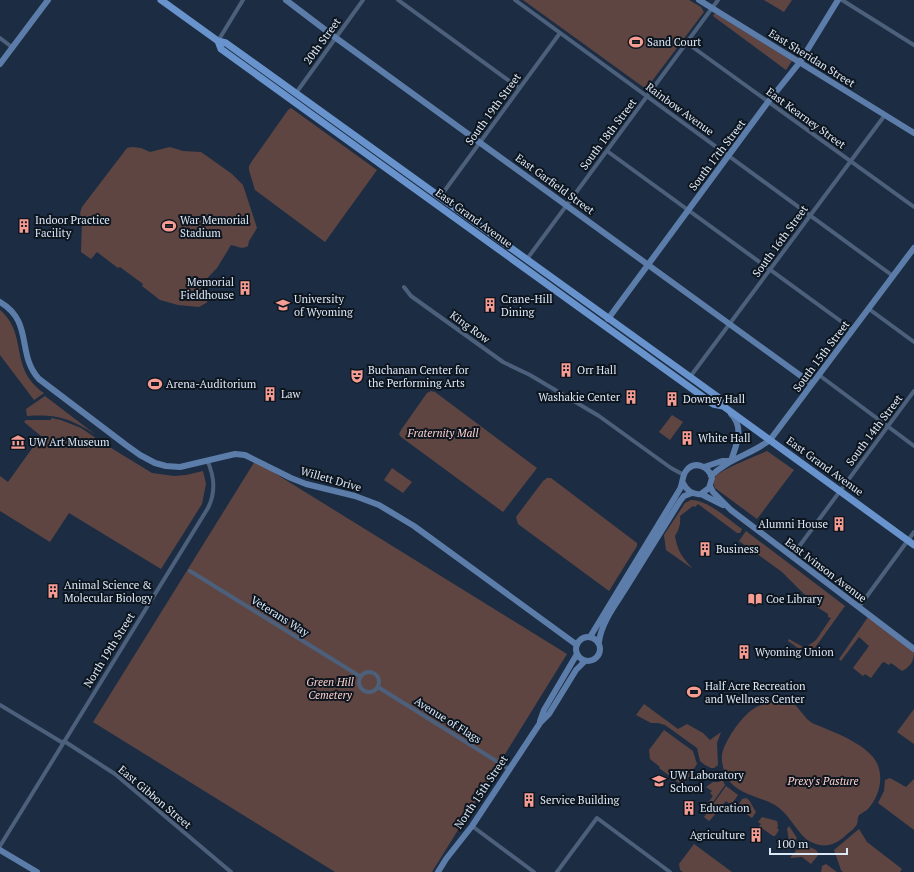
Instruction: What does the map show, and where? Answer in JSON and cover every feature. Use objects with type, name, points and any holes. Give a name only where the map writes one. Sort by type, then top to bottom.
[{"type":"main road","name":"East Grand Avenue","points":[[161,0],[218,41],[226,43],[440,196],[718,397],[723,406]]},
{"type":"main road","name":"East Grand Avenue","points":[[218,41],[221,49],[610,331],[713,404],[723,406],[911,543]]},
{"type":"street","points":[[0,64],[48,0]]},
{"type":"street","points":[[218,41],[243,0]]},
{"type":"street","name":"East Garfield Street","points":[[286,0],[566,206],[812,384]]},
{"type":"street","name":"20th Street","points":[[296,93],[363,0]]},
{"type":"street","points":[[398,0],[519,88]]},
{"type":"street","name":"Rainbow Avenue","points":[[514,0],[893,276]]},
{"type":"street","name":"East Sheridan Street","points":[[699,0],[914,133]]},
{"type":"street","name":"South 18th Street","points":[[527,259],[718,0]]},
{"type":"street","name":"South 17th Street","points":[[608,318],[768,102],[800,62],[838,0]]},
{"type":"street","points":[[842,0],[914,45]]},
{"type":"street","name":"South 19th Street","points":[[440,196],[560,33]]},
{"type":"street","points":[[0,38],[12,48]]},
{"type":"street","name":"East Kearney Street","points":[[687,43],[914,207]]},
{"type":"street","name":"South 16th Street","points":[[690,377],[885,115]]},
{"type":"street","points":[[607,151],[853,330]]},
{"type":"street","name":"South 15th Street","points":[[711,476],[730,461],[770,440],[914,248]]},
{"type":"street","name":"King Row","points":[[404,287],[411,296],[503,362],[530,375],[599,416],[684,475]]},
{"type":"street","name":"Willett Drive","points":[[0,302],[10,310],[20,322],[29,363],[34,374],[44,384],[126,446],[150,461],[180,467],[235,454],[245,455],[298,481],[355,496],[383,506],[420,530],[577,645]]},
{"type":"street","points":[[869,309],[914,342]]},
{"type":"street","points":[[819,375],[914,446]]},
{"type":"street","name":"South 14th Street","points":[[792,556],[914,391]]},
{"type":"street","points":[[723,406],[734,417],[739,427],[738,442],[730,461]]},
{"type":"street","name":"North 19th Street","points":[[0,846],[208,508],[213,496],[214,482],[212,470],[208,460]]},
{"type":"street","name":"South 15th Street","points":[[684,475],[688,469],[694,466],[704,467],[722,461],[730,461]]},
{"type":"street","points":[[648,545],[684,496],[692,493],[701,494],[710,486],[712,481],[711,476],[709,471],[704,467]]},
{"type":"street","points":[[590,637],[648,545],[683,483],[684,475]]},
{"type":"street","points":[[683,483],[692,493]]},
{"type":"street","name":"East Ivinson Avenue","points":[[710,486],[712,492],[726,506],[914,649]]},
{"type":"street","name":"East Ivinson Avenue","points":[[701,494],[726,506]]},
{"type":"street","points":[[860,607],[911,543],[914,532]]},
{"type":"street","name":"North 15th Street","points":[[438,872],[446,859],[472,826],[508,769],[540,723],[549,714],[576,670],[585,661],[593,661],[598,657],[601,649],[599,642],[601,634],[612,610],[648,545]]},
{"type":"street","name":"Veterans Way","points":[[190,571],[361,677]]},
{"type":"street","points":[[585,661],[577,654],[577,645],[581,639],[590,637],[599,642]]},
{"type":"street","name":"North 15th Street","points":[[540,723],[544,710],[577,654]]},
{"type":"street","points":[[368,672],[374,674],[378,678],[378,687],[371,692],[363,690],[360,682],[361,677],[368,672]]},
{"type":"street","name":"Avenue of Flags","points":[[378,687],[508,769]]},
{"type":"street","name":"East Gibbon Street","points":[[0,705],[64,742],[115,774],[231,872]]},
{"type":"street","points":[[557,872],[597,818],[665,870],[670,872]]},
{"type":"street","points":[[472,826],[534,872]]},
{"type":"street","points":[[0,850],[37,872]]},
{"type":"green space","points":[[523,0],[689,0],[701,7],[704,12],[646,89]]},
{"type":"green space","points":[[764,0],[792,0],[784,12]]},
{"type":"green space","points":[[714,14],[792,61],[786,70],[713,16]]},
{"type":"green space","points":[[291,108],[377,170],[325,242],[255,190],[249,170],[249,166],[252,161],[288,110]]},
{"type":"green space","name":"War Memorial Stadium","points":[[170,147],[183,151],[201,152],[232,174],[243,185],[257,228],[249,241],[248,246],[242,248],[231,245],[217,268],[199,287],[212,296],[206,303],[199,307],[178,305],[160,300],[142,286],[143,284],[97,252],[91,259],[81,252],[82,223],[80,213],[82,207],[127,148],[141,148],[150,152]]},
{"type":"green space","points":[[0,310],[9,320],[14,330],[26,373],[33,383],[44,393],[34,400],[0,355]]},
{"type":"green space","name":"Fraternity Mall","points":[[431,391],[435,392],[537,468],[503,512],[401,437],[399,434],[427,393]]},
{"type":"green space","points":[[45,396],[96,435],[71,421],[64,419],[47,416],[27,416],[26,409]]},
{"type":"green space","points":[[672,415],[683,422],[670,440],[659,432]]},
{"type":"green space","points":[[51,418],[61,420],[81,428],[152,473],[174,476],[203,471],[206,484],[202,504],[161,569],[69,513],[50,542],[0,511],[0,476],[8,482],[41,436],[24,422],[26,420],[51,420]]},
{"type":"green space","points":[[767,451],[794,470],[757,519],[715,488],[714,480],[716,476],[725,470]]},
{"type":"green space","name":"Green Hill Cemetery","points":[[255,461],[567,654],[432,872],[335,872],[93,722]]},
{"type":"green space","points":[[392,468],[412,482],[403,493],[384,480]]},
{"type":"green space","points":[[547,478],[551,478],[637,543],[637,546],[609,591],[518,524],[516,517],[543,481]]},
{"type":"green space","points":[[691,500],[704,503],[742,529],[740,533],[737,533],[698,504],[680,516],[678,531],[675,536],[676,542],[681,554],[693,569],[666,550],[664,535],[685,503]]},
{"type":"green space","points":[[746,531],[845,606],[809,656],[788,641],[789,639],[805,648],[816,640],[831,618],[828,617],[828,614],[817,607],[782,572],[739,541]]},
{"type":"green space","points":[[868,617],[914,652],[912,661],[907,668],[902,671],[891,663],[889,665],[884,662],[871,678],[865,674],[863,676],[853,668],[869,646],[859,637],[841,661],[839,659]]},
{"type":"green space","name":"Prexy's Pasture","points":[[781,700],[792,701],[812,723],[853,741],[867,751],[877,763],[880,785],[872,805],[859,815],[857,824],[854,828],[837,842],[832,844],[816,844],[806,839],[780,809],[769,802],[743,792],[737,788],[728,779],[724,771],[722,764],[723,750],[729,737],[738,724],[748,713],[758,706]]},
{"type":"green space","points":[[644,704],[678,729],[687,724],[703,733],[710,740],[721,732],[717,743],[718,765],[711,768],[705,765],[700,761],[697,748],[665,725],[651,723],[636,715]]},
{"type":"green space","points":[[914,709],[914,744],[897,732]]},
{"type":"green space","points":[[664,730],[693,751],[697,764],[683,786],[659,768],[660,767],[650,759],[649,750]]},
{"type":"green space","points":[[890,778],[906,787],[914,779],[914,830],[878,803],[884,791],[885,780]]},
{"type":"green space","points":[[721,780],[725,785],[706,812],[703,809],[713,796],[710,793],[712,791],[706,787],[713,782],[719,782]]},
{"type":"green space","points":[[726,786],[738,795],[731,805],[726,801],[709,821],[704,817]]},
{"type":"green space","points":[[746,798],[749,800],[756,812],[752,818],[737,807],[742,799]]},
{"type":"green space","points":[[762,817],[777,821],[777,828],[779,830],[775,836],[759,826],[761,824],[758,822]]},
{"type":"green space","points":[[789,826],[797,838],[790,846],[787,829]]},
{"type":"green space","points":[[859,829],[867,842],[902,869],[900,872],[843,872],[841,870],[834,850]]},
{"type":"green space","points":[[802,843],[816,850],[819,854],[811,864],[802,857],[790,858]]},
{"type":"green space","points":[[694,844],[732,872],[683,872],[680,870],[679,864]]},
{"type":"green space","points":[[826,864],[837,872],[821,872],[822,866]]},
{"type":"place","name":"Sand Court","points":[[636,42]]},
{"type":"place","name":"Indoor Practice Facility","points":[[24,226]]},
{"type":"place","name":"War Memorial Stadium","points":[[169,226]]},
{"type":"place","name":"Memorial Fieldhouse","points":[[245,288]]},
{"type":"place","name":"University of Wyoming","points":[[283,305]]},
{"type":"place","name":"Crane-Hill Dining","points":[[490,305]]},
{"type":"place","name":"Orr Hall","points":[[566,370]]},
{"type":"place","name":"Buchanan Center for the Performing Arts","points":[[357,376]]},
{"type":"place","name":"Arena-Auditorium","points":[[155,384]]},
{"type":"place","name":"Law","points":[[270,394]]},
{"type":"place","name":"Washakie Center","points":[[631,397]]},
{"type":"place","name":"Downey Hall","points":[[672,399]]},
{"type":"place","name":"White Hall","points":[[687,438]]},
{"type":"place","name":"UW Art Museum","points":[[18,442]]},
{"type":"place","name":"Alumni House","points":[[839,524]]},
{"type":"place","name":"Business","points":[[705,549]]},
{"type":"place","name":"Animal Science & Molecular Biology","points":[[53,591]]},
{"type":"place","name":"Coe Library","points":[[755,599]]},
{"type":"place","name":"Wyoming Union","points":[[744,652]]},
{"type":"place","name":"Half Acre Recreation and Wellness Center","points":[[694,692]]},
{"type":"place","name":"UW Laboratory School","points":[[659,781]]},
{"type":"place","name":"Service Building","points":[[529,800]]},
{"type":"place","name":"Education","points":[[689,808]]},
{"type":"place","name":"Agriculture","points":[[756,835]]}]
